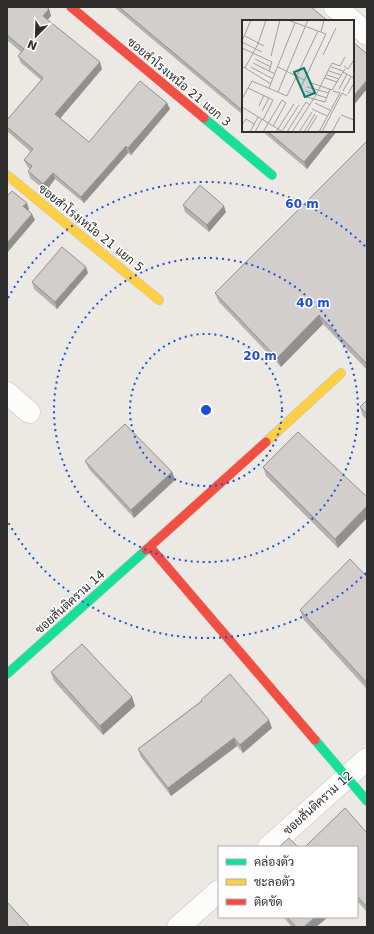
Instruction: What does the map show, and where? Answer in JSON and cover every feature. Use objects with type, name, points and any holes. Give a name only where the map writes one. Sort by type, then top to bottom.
[{"type":"street","name":"ซอยสำโรงเหนือ 21 แยก 3","points":[[71,7],[272,175]]},
{"type":"street","points":[[335,7],[350,20]]},
{"type":"street","points":[[354,24],[367,34]]},
{"type":"street","name":"ซอยสำโรงเหนือ 21 แยก 5","points":[[7,175],[159,300]]},
{"type":"street","name":"ซอยสันติคราม 14","points":[[7,674],[150,547],[341,373]]},
{"type":"street","points":[[7,393],[29,412]]},
{"type":"street","points":[[150,547],[367,801]]},
{"type":"street","name":"ซอยสันติคราม 12","points":[[270,846],[367,759]]},
{"type":"street","points":[[178,927],[218,892]]},
{"type":"building","points":[[7,7],[46,7],[49,9],[43,16],[100,62],[55,114],[89,142],[140,81],[167,103],[128,148],[126,146],[81,197],[53,173],[43,184],[28,171],[32,166],[24,160],[33,149],[7,127],[7,120],[43,78],[18,56],[24,49],[7,35]]},
{"type":"building","points":[[119,7],[311,7],[327,20],[242,20],[242,110]]},
{"type":"building","points":[[354,43],[367,54],[367,80],[354,96]]},
{"type":"building","points":[[268,132],[329,132],[304,162]]},
{"type":"building","points":[[367,141],[367,364],[319,315],[277,358],[215,293]]},
{"type":"building","points":[[200,185],[224,206],[207,225],[183,205]]},
{"type":"building","points":[[12,191],[27,203],[23,206],[32,214],[7,243],[7,196]]},
{"type":"building","points":[[62,247],[86,267],[55,302],[32,282]]},
{"type":"building","points":[[367,400],[367,414],[360,407]]},
{"type":"building","points":[[125,424],[172,472],[131,510],[85,461]]},
{"type":"building","points":[[298,432],[367,497],[367,506],[335,539],[263,467]]},
{"type":"building","points":[[350,559],[367,577],[367,683],[300,610]]},
{"type":"building","points":[[82,644],[132,697],[100,726],[51,672]]},
{"type":"building","points":[[230,674],[269,720],[240,745],[234,738],[168,788],[138,749],[202,701],[201,700]]},
{"type":"building","points":[[345,808],[367,833],[367,907],[358,897],[358,846],[306,846]]},
{"type":"building","points":[[289,838],[297,846],[280,846]]},
{"type":"building","points":[[7,902],[30,927],[7,927]]},
{"type":"building","points":[[288,918],[314,918],[304,927],[296,927]]},
{"type":"traffic: fast","points":[[204,118],[272,175]]},
{"type":"traffic: fast","points":[[7,674],[146,550]]},
{"type":"traffic: fast","points":[[315,740],[367,801]]},
{"type":"traffic: slow","points":[[7,175],[159,300]]},
{"type":"traffic: slow","points":[[266,442],[341,373]]},
{"type":"traffic: jam","points":[[71,7],[204,118]]},
{"type":"traffic: jam","points":[[146,550],[266,442]]},
{"type":"traffic: jam","points":[[150,547],[315,740]]}]
